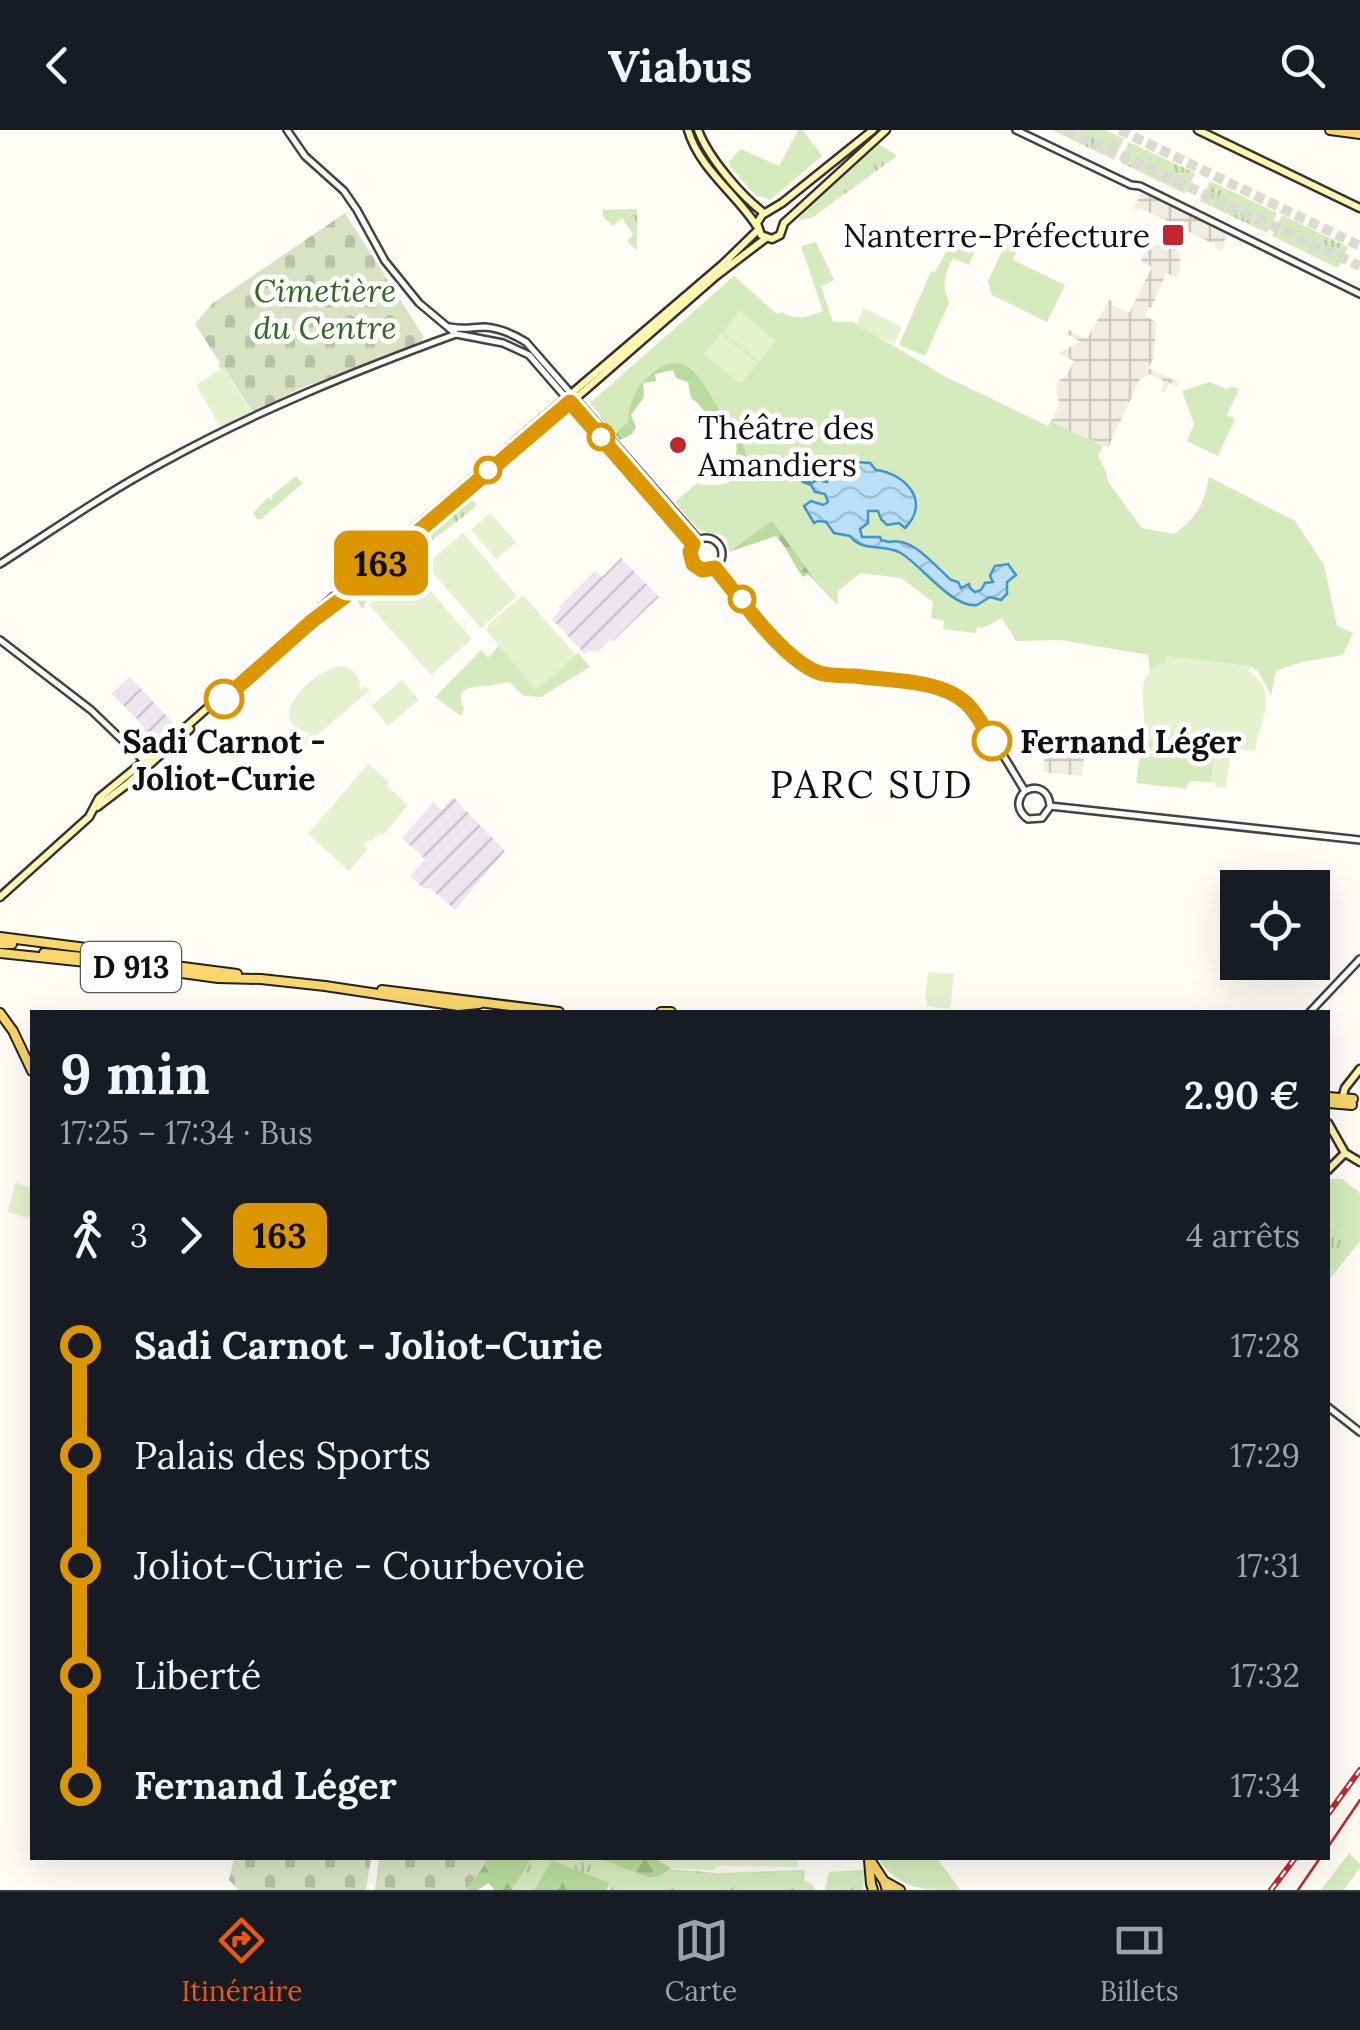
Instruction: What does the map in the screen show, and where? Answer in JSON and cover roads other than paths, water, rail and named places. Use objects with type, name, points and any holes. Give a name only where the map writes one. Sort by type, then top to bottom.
[{"type":"main road","points":[[688,130],[696,150],[767,212],[780,214],[784,223]]},
{"type":"main road","points":[[698,130],[718,178],[766,238]]},
{"type":"main road","points":[[0,897],[96,808],[154,762],[723,264],[767,212],[872,135],[886,130]]},
{"type":"main road","points":[[1198,130],[1360,208]]},
{"type":"main road","points":[[1330,130],[1360,134]]},
{"type":"main road","points":[[96,808],[100,798],[143,760],[716,276],[766,238],[780,235],[784,223],[872,135]]},
{"type":"main road","points":[[718,178],[726,173]]},
{"type":"main road","name":"D 913","points":[[0,945],[106,952],[157,966]]},
{"type":"main road","name":"D 913","points":[[0,945],[106,952]]},
{"type":"main road","name":"D 913","points":[[0,945],[458,1006],[479,1004],[539,1010]]},
{"type":"main road","points":[[0,1010],[17,1029],[30,1056]]},
{"type":"main road","points":[[0,1010],[30,1066]]},
{"type":"main road","points":[[1341,1100],[1350,1078],[1360,1069]]},
{"type":"main road","points":[[1330,1100],[1352,1102]]},
{"type":"main road","points":[[1330,1127],[1345,1153],[1360,1162]]},
{"type":"main road","points":[[1330,1168],[1345,1153]]},
{"type":"main road","points":[[869,1860],[872,1887]]},
{"type":"main road","points":[[870,1860],[886,1886]]},
{"type":"main road","points":[[872,1887],[878,1881],[900,1890]]},
{"type":"street","points":[[287,130],[304,156],[344,191],[374,244],[420,303],[456,334],[503,342],[524,352],[571,398]]},
{"type":"street","points":[[1016,130],[1360,294]]},
{"type":"street","points":[[446,326],[491,328],[526,342],[696,542]]},
{"type":"street","points":[[478,328],[480,339]]},
{"type":"street","points":[[480,339],[491,328]]},
{"type":"street","points":[[0,564],[175,456],[301,394],[456,334]]},
{"type":"street","points":[[712,540],[720,548],[720,561],[715,568],[702,570],[693,564],[690,552],[696,542],[712,540]]},
{"type":"street","points":[[715,568],[774,638],[806,667],[830,676],[933,686],[958,696],[974,711],[1025,791]]},
{"type":"street","points":[[0,640],[92,710],[143,760]]},
{"type":"street","points":[[1035,788],[1049,798],[1048,813],[1042,818],[1023,816],[1018,806],[1025,791],[1035,788]]},
{"type":"street","points":[[1050,806],[1360,840]]},
{"type":"street","points":[[1312,1010],[1360,959]]},
{"type":"street","points":[[1330,1408],[1360,1432]]},
{"type":"water","points":[[858,462],[870,463],[876,470],[905,483],[916,508],[905,528],[899,523],[887,525],[878,511],[868,511],[868,523],[860,529],[862,537],[906,543],[961,588],[969,584],[975,592],[985,583],[993,582],[990,576],[995,566],[1008,564],[1016,575],[1007,582],[1007,594],[1001,600],[990,597],[977,605],[967,604],[947,593],[899,552],[860,544],[850,536],[834,533],[826,522],[814,523],[804,506],[811,501],[823,505],[828,502],[825,494],[815,492],[803,482],[827,482],[834,470],[854,467]]},
{"type":"tunnel","points":[[1066,130],[1360,266]]},
{"type":"tunnel","points":[[1120,130],[1360,246]]},
{"type":"tram line","points":[[1330,1844],[1360,1800]]},
{"type":"tram line","points":[[1298,1890],[1319,1860]]},
{"type":"railway","points":[[1330,1811],[1360,1770]]},
{"type":"railway","points":[[1271,1890],[1294,1860]]},
{"type":"place","name":"Nanterre-Préfecture","points":[[1173,235]]},
{"type":"place","name":"Théâtre des Amandiers","points":[[678,445]]},
{"type":"place","name":"Sadi Carnot - Joliot-Curie","points":[[224,699]]},
{"type":"place","name":"Fernand Léger","points":[[992,741]]},
{"type":"district","name":"PARC SUD","points":[[872,784]]},
{"type":"park label","name":"Cimetière du Centre","points":[[325,308]]}]
